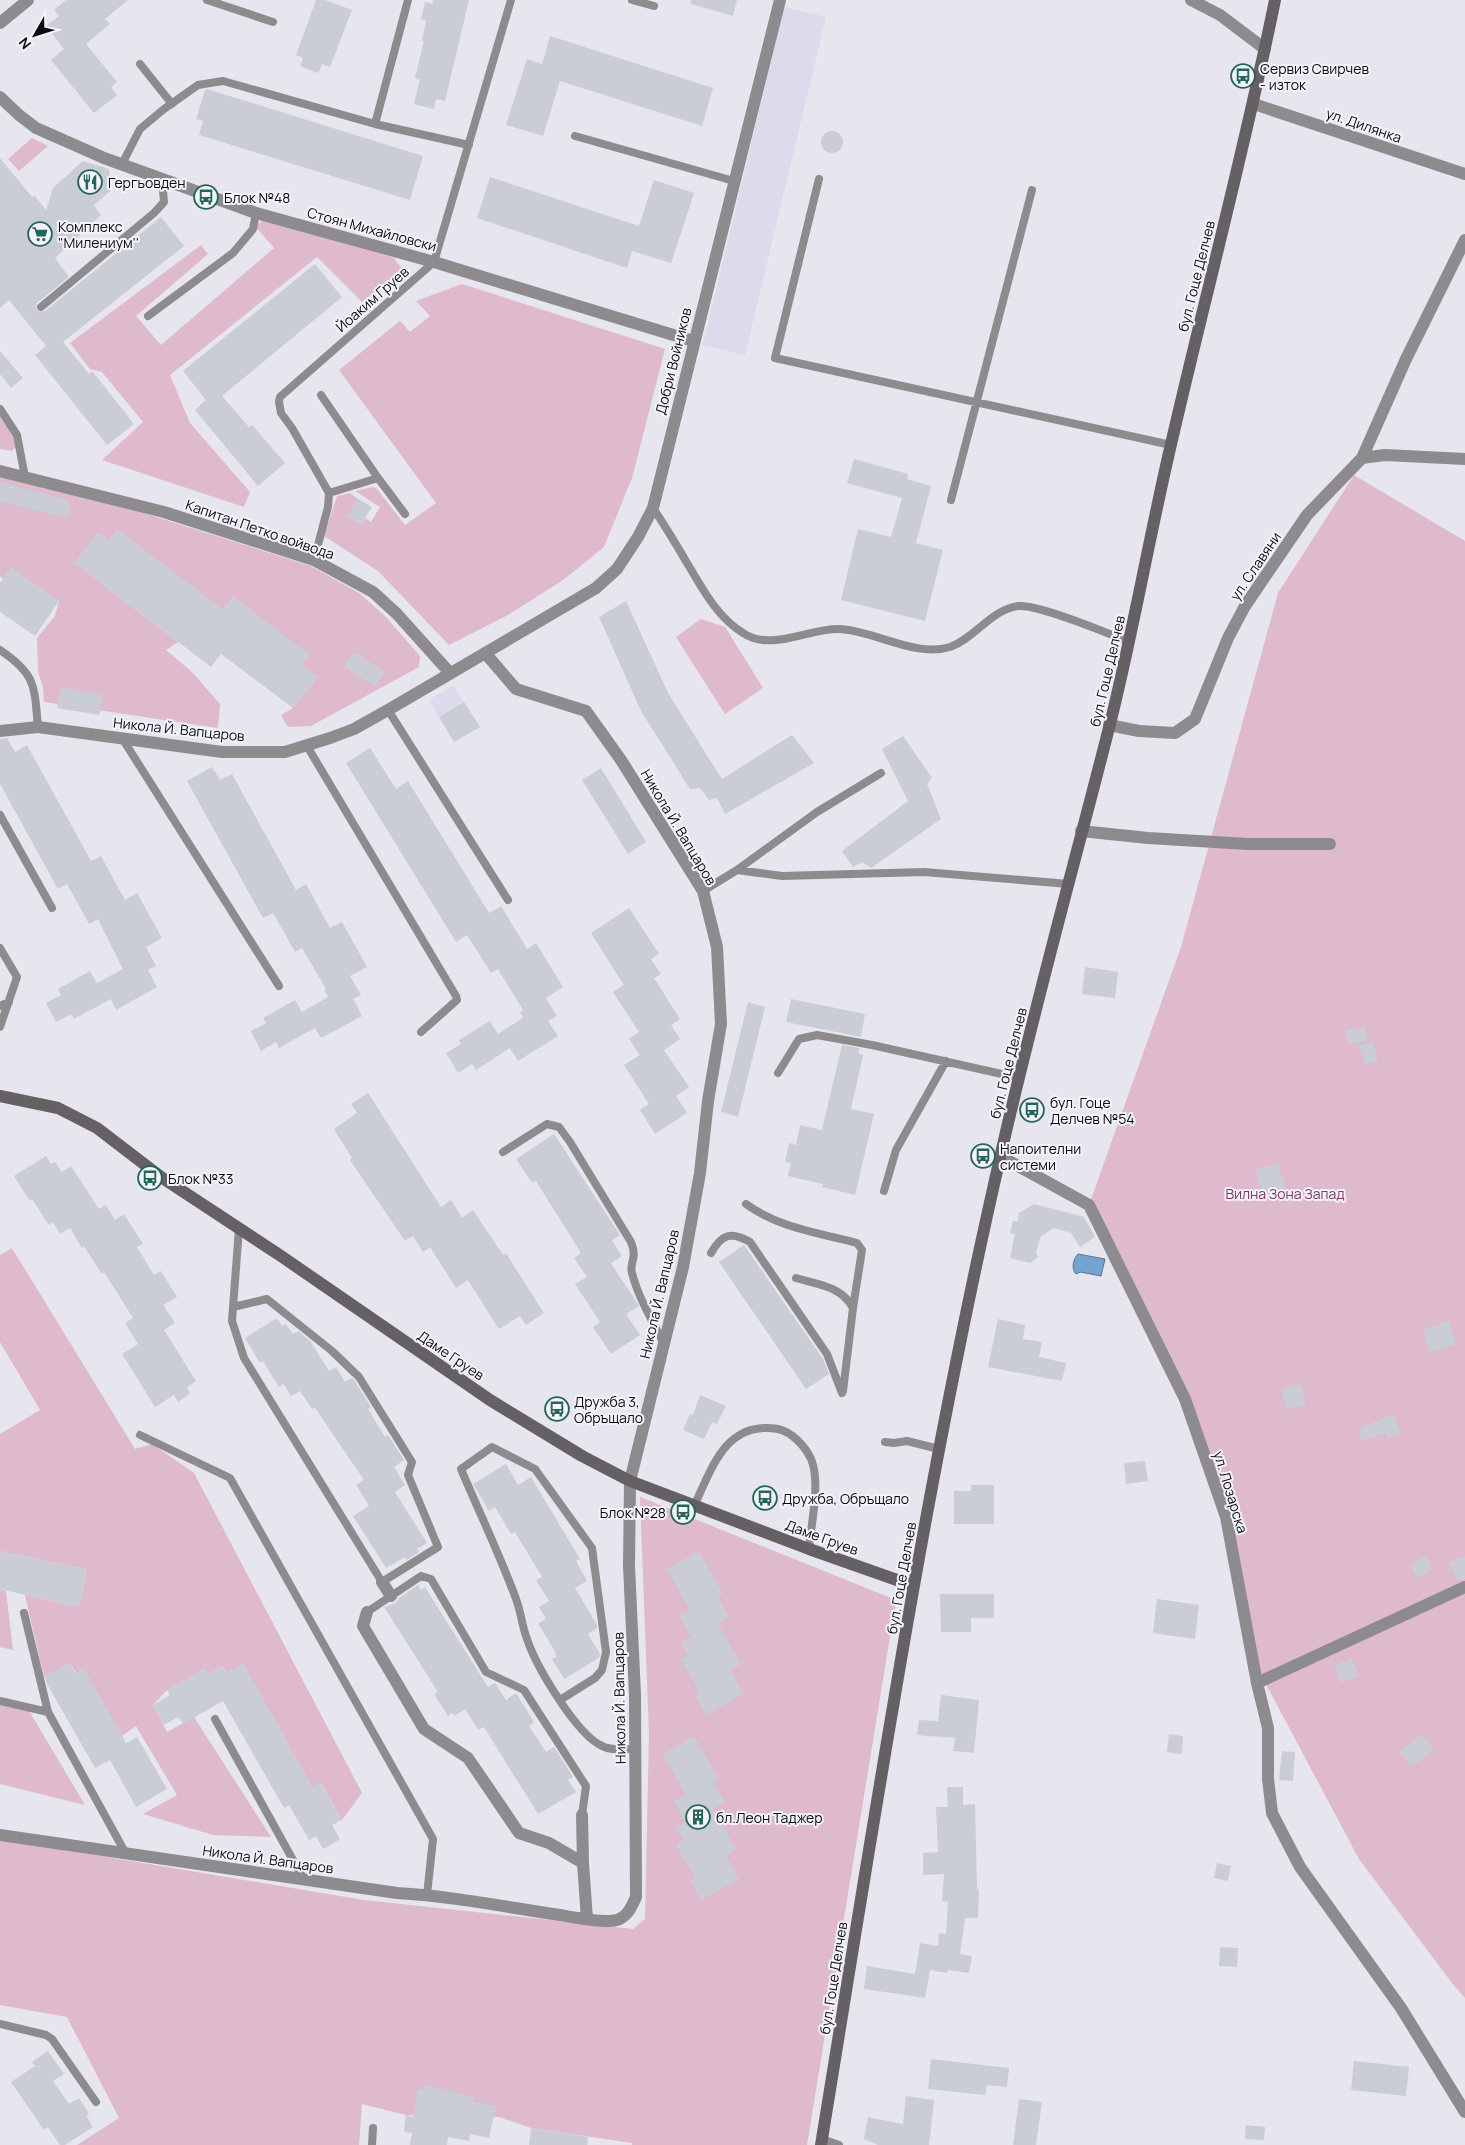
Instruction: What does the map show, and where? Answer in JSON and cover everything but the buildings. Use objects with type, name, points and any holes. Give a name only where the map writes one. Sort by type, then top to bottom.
[{"type":"main road","name":"бул. Гоце Делчев","points":[[821,2142],[938,1449],[1000,1156],[1130,642],[1171,445],[1254,104],[1275,0]]},
{"type":"main road","name":"Даме Груев","points":[[0,1096],[58,1108],[97,1128],[161,1177],[239,1228],[490,1400],[582,1456],[630,1481],[809,1549],[914,1586]]},
{"type":"street","points":[[0,23],[28,0]]},
{"type":"street","name":"Добри Войников","points":[[486,654],[596,588],[617,568],[638,537],[653,508],[693,341],[780,0]]},
{"type":"street","points":[[1190,0],[1220,15],[1265,48]]},
{"type":"street","name":"Стоян Михайловски","points":[[0,97],[18,116],[36,128],[122,164],[256,213],[434,262],[693,341]]},
{"type":"street","name":"ул. Дилянка","points":[[1254,104],[1465,174]]},
{"type":"street","name":"ул. Славяни","points":[[1109,725],[1139,731],[1175,733],[1195,719],[1228,638],[1245,606],[1307,515],[1362,458],[1406,360],[1465,240]]},
{"type":"street","points":[[1362,458],[1386,455],[1465,459]]},
{"type":"street","name":"Капитан Петко войвода","points":[[0,471],[61,488],[164,512],[314,560],[373,592],[397,614],[450,672]]},
{"type":"street","name":"Никола Й. Вапцаров","points":[[0,731],[38,727],[222,752],[284,752],[354,729],[450,672],[486,654],[516,689],[586,711],[621,760],[702,891],[717,947],[721,1024],[708,1101],[700,1174],[684,1267],[663,1342],[630,1481],[629,1566],[635,1749],[636,1897],[626,1915],[616,1920],[587,1919],[0,1835]]},
{"type":"street","points":[[1081,831],[1148,838],[1248,844],[1330,844]]},
{"type":"street","name":"ул. Лозарска","points":[[1000,1156],[1089,1205],[1181,1391],[1226,1517],[1257,1683],[1268,1728],[1268,1779],[1272,1813],[1300,1867],[1401,2008],[1465,2112]]},
{"type":"street","points":[[382,1582],[391,1596]]},
{"type":"street","points":[[1257,1683],[1465,1587]]},
{"type":"street","points":[[367,1612],[363,1626],[424,1729],[468,1758],[519,1833],[549,1843],[583,1863]]},
{"type":"street","points":[[582,1815],[587,1919]]},
{"type":"lane","points":[[207,0],[272,22]]},
{"type":"lane","points":[[375,124],[408,0]]},
{"type":"lane","points":[[434,262],[510,0]]},
{"type":"lane","points":[[632,0],[654,6]]},
{"type":"lane","points":[[140,64],[172,104]]},
{"type":"lane","points":[[122,164],[140,129],[198,85],[223,81],[375,124],[469,145]]},
{"type":"lane","points":[[576,136],[734,181]]},
{"type":"lane","points":[[42,307],[154,213],[164,202],[162,179]]},
{"type":"lane","points":[[819,179],[775,358],[977,404],[1171,445]]},
{"type":"lane","points":[[951,500],[1032,190]]},
{"type":"lane","points":[[148,316],[233,253],[254,229],[256,213]]},
{"type":"lane","name":"Йоаким Груев","points":[[329,493],[281,412],[279,408],[280,396],[434,262]]},
{"type":"lane","points":[[321,395],[405,514]]},
{"type":"lane","points":[[0,409],[18,435],[25,477]]},
{"type":"lane","points":[[314,560],[328,507],[329,493],[378,478]]},
{"type":"lane","points":[[653,508],[722,618],[744,635],[761,640],[780,639],[820,630],[841,628],[916,648],[937,650],[964,640],[997,614],[1018,606],[1042,610],[1130,642]]},
{"type":"lane","points":[[0,650],[26,670],[34,685],[38,727]]},
{"type":"lane","points":[[388,710],[508,900]]},
{"type":"lane","points":[[122,738],[279,986]]},
{"type":"lane","points":[[307,746],[456,996],[457,1000],[421,1032]]},
{"type":"lane","points":[[702,891],[736,870],[817,812],[881,773]]},
{"type":"lane","points":[[0,815],[52,908]]},
{"type":"lane","points":[[736,870],[782,876],[924,872],[1069,884]]},
{"type":"lane","points":[[0,948],[17,977],[0,1027]]},
{"type":"lane","points":[[0,1006],[9,1002]]},
{"type":"lane","points":[[778,1073],[799,1039],[817,1035],[1020,1078]]},
{"type":"lane","points":[[884,1191],[896,1150],[946,1061]]},
{"type":"lane","points":[[503,1152],[547,1124],[559,1127],[632,1242],[635,1252],[631,1270],[637,1290],[663,1342]]},
{"type":"lane","points":[[712,1253],[718,1242],[731,1234],[740,1236],[750,1242],[827,1354],[842,1394],[862,1250],[857,1243],[780,1224],[761,1215],[746,1204]]},
{"type":"lane","points":[[233,1307],[267,1299],[332,1351],[359,1377],[412,1462],[408,1475],[438,1547],[382,1582],[244,1358],[232,1321],[233,1307],[239,1228]]},
{"type":"lane","points":[[796,1278],[836,1290],[847,1296],[853,1308]]},
{"type":"lane","points":[[694,1506],[718,1455],[730,1442],[752,1429],[767,1427],[782,1430],[802,1446],[811,1459],[815,1476],[809,1549]]},
{"type":"lane","points":[[140,1435],[230,1478],[433,1839],[427,1895]]},
{"type":"lane","points":[[885,1442],[907,1441],[938,1449]]},
{"type":"lane","points":[[560,1700],[594,1678],[602,1670],[606,1652],[592,1548],[535,1469],[492,1447],[461,1470],[517,1600],[527,1639],[541,1672],[560,1700],[586,1735],[600,1746],[608,1749],[635,1749]]},
{"type":"lane","points":[[367,1612],[421,1576],[431,1579],[486,1672],[524,1690],[586,1786],[582,1815]]},
{"type":"lane","points":[[24,1613],[48,1712],[126,1854]]},
{"type":"lane","points":[[0,1701],[48,1712]]},
{"type":"lane","points":[[215,1719],[304,1880]]},
{"type":"lane","points":[[0,2024],[46,2035],[52,2039],[96,2102]]},
{"type":"lane","points":[[372,2145],[373,2128]]},
{"type":"lane","points":[[821,2142],[839,2145]]},
{"type":"shaded area","points":[[784,7],[826,17],[745,355],[703,345]]},
{"type":"shaded area","points":[[453,685],[480,727],[454,742],[429,700]]},
{"type":"green space","points":[[32,138],[48,146],[19,171],[8,159]]},
{"type":"green space","points":[[265,217],[394,258],[402,269],[362,302],[317,257],[170,375],[190,423],[250,492],[244,507],[102,460],[143,422],[102,372],[90,369],[70,343],[201,245],[208,254],[136,316],[161,345],[274,248],[256,227]]},
{"type":"green space","points":[[462,284],[665,349],[632,478],[604,547],[563,580],[508,615],[449,645],[378,571],[324,536],[337,496],[350,493],[358,499],[348,516],[361,524],[365,518],[371,522],[380,507],[355,491],[373,487],[377,489],[405,525],[436,503],[339,370],[400,321],[410,332],[430,316],[416,301]]},
{"type":"green space","points":[[0,407],[16,441],[15,448],[12,451],[0,449]]},
{"type":"green space","points":[[0,475],[147,514],[311,566],[359,593],[384,615],[420,656],[419,667],[311,726],[288,727],[281,715],[293,708],[317,677],[302,665],[309,655],[233,597],[223,610],[117,530],[109,541],[98,533],[75,563],[178,642],[166,650],[192,672],[220,704],[218,728],[44,702],[43,688],[38,671],[37,638],[55,616],[59,601],[11,568],[3,579],[0,576]]},
{"type":"green space","name":"Вилна Зона Запад","points":[[1354,475],[1465,541],[1465,1998],[1359,1859],[1260,1673],[1226,1517],[1185,1400],[1089,1205],[1181,947],[1278,593]]},
{"type":"green space","points":[[701,619],[725,627],[763,688],[725,714],[676,637]]},
{"type":"green space","points":[[12,1248],[135,1449],[152,1444],[194,1473],[362,1793],[342,1820],[321,1783],[312,1787],[243,1664],[227,1673],[223,1666],[207,1675],[204,1669],[167,1690],[153,1705],[167,1732],[194,1717],[271,1837],[213,1835],[143,1814],[177,1795],[136,1726],[122,1736],[69,1663],[44,1677],[25,1595],[79,1607],[87,1570],[0,1551],[0,1434],[40,1410],[0,1342],[0,1255]]},
{"type":"green space","points":[[640,1497],[896,1600],[807,2145],[632,2145],[632,2143],[531,2128],[499,2117],[406,2115],[362,2104],[359,2145],[77,2145],[119,2118],[67,2017],[0,2005],[0,1839],[364,1900],[633,1929],[645,1919],[649,1733]]},
{"type":"green space","points":[[0,1589],[6,1591],[13,1650],[0,1647]]},
{"type":"green space","points":[[0,1701],[25,1704],[85,1805],[0,1784]]},
{"type":"water","points":[[1078,1254],[1105,1259],[1101,1276],[1080,1272],[1076,1274],[1073,1264]]},
{"type":"place","name":"Сервиз Свирчев - изток","points":[[1243,76]]},
{"type":"place","name":"Гергьовден","points":[[90,182]]},
{"type":"place","name":"Блок №48","points":[[206,197]]},
{"type":"place","name":"Комплекс \"Милениум''","points":[[40,234]]},
{"type":"place","name":"бул. Гоце Делчев №54","points":[[1032,1110]]},
{"type":"place","name":"Напоителни системи","points":[[983,1156]]},
{"type":"place","name":"Блок №33","points":[[150,1178]]},
{"type":"place","name":"Дружба 3, Обръщало","points":[[557,1409]]},
{"type":"place","name":"Дружба, Обръщало","points":[[765,1498]]},
{"type":"place","name":"Блок №28","points":[[683,1512]]},
{"type":"place","name":"бл.Леон Таджер","points":[[698,1817]]}]
